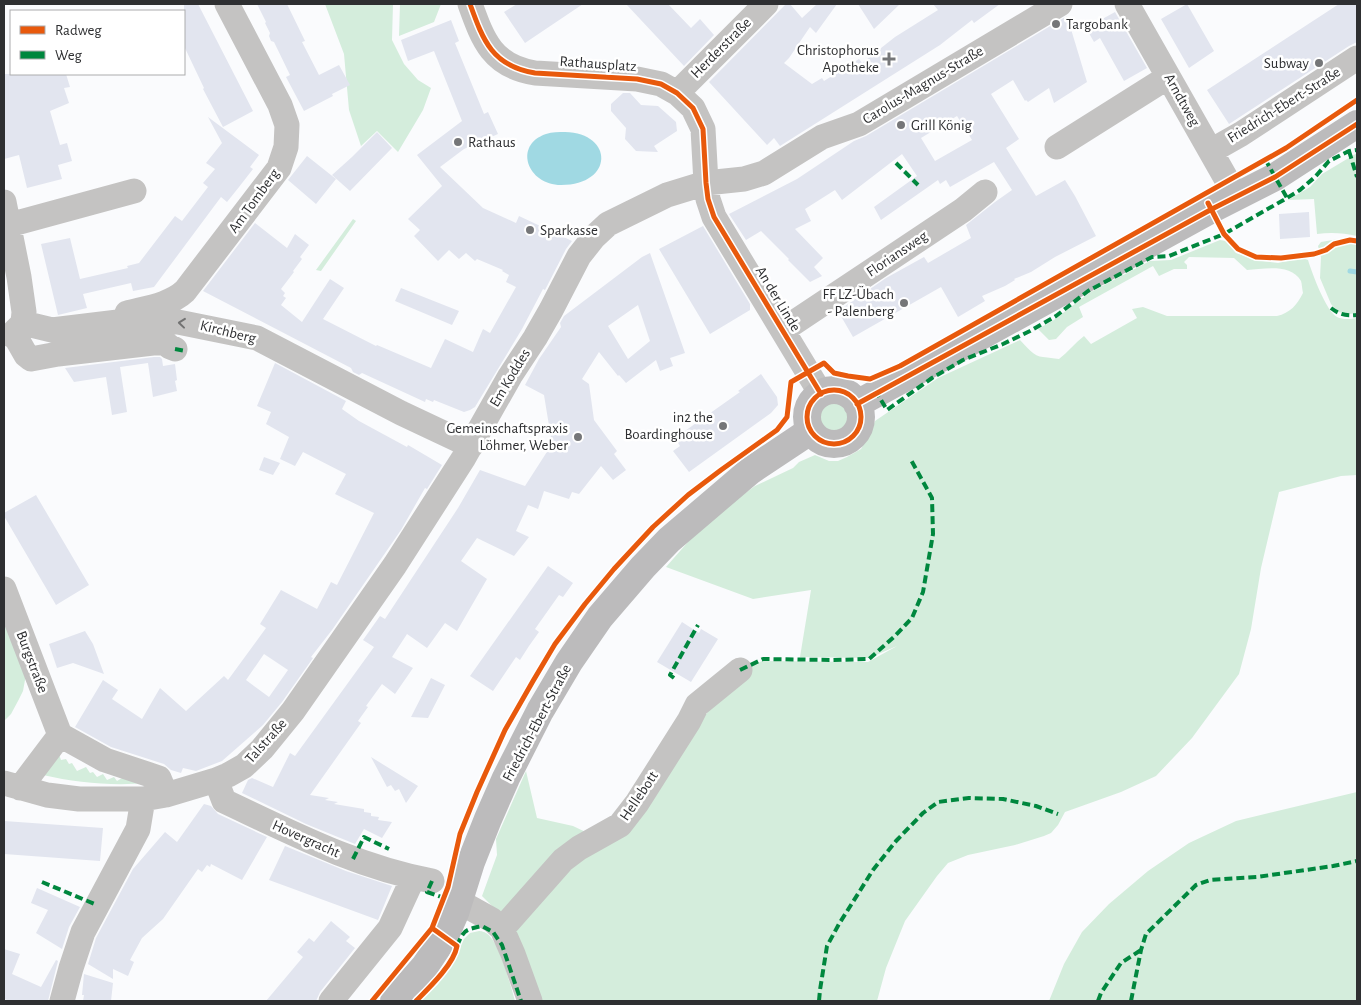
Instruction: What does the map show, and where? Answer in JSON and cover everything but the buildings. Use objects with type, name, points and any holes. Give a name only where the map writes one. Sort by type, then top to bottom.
[{"type":"main road","points":[[857,404],[1236,196],[1275,177],[1357,124]]},
{"type":"main road","points":[[831,390],[841,391],[850,396],[857,404],[860,414],[860,425],[855,434],[847,441],[837,444],[826,443],[817,438],[810,430],[807,420],[808,410],[812,400],[821,394],[831,390]]},
{"type":"main road","name":"Friedrich-Ebert-Straße","points":[[394,1001],[425,966],[445,936],[455,913],[471,862],[506,778],[536,719],[569,662],[600,617],[642,567],[669,540],[750,471],[810,430]]},
{"type":"street","name":"Am Tomberg","points":[[118,322],[120,315],[159,305],[179,297],[185,291],[279,168],[284,154],[287,125],[280,105],[227,4]]},
{"type":"street","name":"Herderstraße","points":[[677,93],[766,4]]},
{"type":"street","name":"Carolus-Magnus-Straße","points":[[706,183],[744,179],[764,173],[822,137],[868,119],[1060,4]]},
{"type":"street","name":"Arndtweg","points":[[1127,4],[1236,196]]},
{"type":"street","name":"Rathausplatz","points":[[471,7],[482,36],[492,51],[508,65],[535,73],[637,79],[661,84],[677,93],[693,108],[703,129],[706,183],[708,199],[714,217]]},
{"type":"street","name":"Friedrich-Ebert-Straße","points":[[1211,151],[1241,134],[1357,58]]},
{"type":"street","points":[[1058,148],[1168,77]]},
{"type":"street","name":"Em Koddes","points":[[471,446],[510,376],[551,310],[579,256],[594,237],[608,224],[667,194],[706,183]]},
{"type":"street","points":[[134,191],[6,222],[19,277],[24,312],[13,332],[26,355],[31,359],[153,343],[165,343],[175,349]]},
{"type":"street","name":"Floriansweg","points":[[783,330],[963,210],[985,192]]},
{"type":"street","name":"An der Linde","points":[[714,217],[821,394]]},
{"type":"street","name":"Kirchberg","points":[[13,332],[52,330],[118,322],[178,322],[258,338],[401,413],[471,446]]},
{"type":"street","name":"Talstraße","points":[[155,797],[228,776],[244,766],[262,749],[293,711],[395,565],[471,446]]},
{"type":"street","name":"Burgstraße","points":[[4,589],[60,735]]},
{"type":"street","name":"Hellebott","points":[[502,929],[563,860],[579,848],[620,826],[697,705],[740,670]]},
{"type":"street","points":[[62,1001],[83,932],[155,797],[159,778],[105,760],[60,735],[12,785],[47,795],[79,799],[155,797]]},
{"type":"street","name":"Hovergracht","points":[[216,780],[224,802],[335,853],[422,879],[390,928],[331,1001]]},
{"type":"street","points":[[458,901],[487,917],[502,929],[530,1001]]},
{"type":"green space","points":[[325,4],[393,4],[392,40],[404,64],[418,80],[431,88],[423,110],[398,152],[377,131],[361,146],[349,110],[344,54]]},
{"type":"green space","points":[[400,4],[441,4],[434,22],[399,36]]},
{"type":"green space","points":[[1357,153],[1357,236],[1337,233],[1317,234],[1314,199],[1288,200],[1310,187],[1322,174]]},
{"type":"green space","points":[[353,219],[356,221],[321,271],[316,270]]},
{"type":"green space","points":[[1339,239],[1357,243],[1357,313],[1338,312],[1331,304],[1320,278],[1321,257],[1318,246],[1321,242]]},
{"type":"green space","points":[[1220,240],[1226,241],[1236,253],[1256,260],[1278,263],[1302,258],[1308,260],[1320,291],[1333,313],[1342,319],[1357,318],[1357,475],[1341,476],[1279,492],[1261,568],[1251,629],[1239,674],[1192,738],[1156,776],[1121,792],[1065,812],[1051,833],[1015,845],[968,855],[948,863],[905,921],[886,968],[877,1001],[538,1001],[514,936],[529,902],[655,777],[741,671],[762,661],[868,662],[897,646],[869,658],[800,657],[811,590],[753,599],[666,567],[688,542],[722,510],[755,486],[815,455],[829,461],[838,461],[847,457],[861,449],[875,421],[938,378],[1020,340],[1030,351],[1040,357],[1059,359],[1084,336],[1091,344],[1137,318],[1132,309],[1143,307],[1167,316],[1277,316],[1286,313],[1296,305],[1303,293],[1302,284],[1296,275],[1291,272],[1276,268],[1247,270],[1234,258],[1189,257],[1184,262],[1187,265],[1187,269],[1174,269],[1159,276],[1153,266],[1079,307],[1083,317],[1067,327],[1056,339],[1049,340],[1038,329],[1054,320],[1089,293],[1150,261],[1171,260]]},
{"type":"green space","points":[[832,402],[839,403],[844,407],[848,412],[848,426],[844,431],[839,435],[832,436],[825,435],[820,431],[816,426],[815,419],[816,412],[820,407],[825,403]]},
{"type":"green space","points":[[4,602],[27,669],[23,691],[11,714],[4,721]]},
{"type":"green space","points":[[59,754],[61,760],[66,759],[69,764],[72,763],[77,771],[86,767],[90,773],[93,772],[97,777],[103,774],[107,780],[114,777],[117,781],[127,775],[147,783],[95,783],[43,775]]},
{"type":"green space","points":[[526,771],[537,818],[573,826],[594,836],[534,891],[499,913],[482,896],[497,855],[496,839]]},
{"type":"green space","points":[[1357,792],[1357,1001],[1049,1001],[1064,964],[1082,932],[1109,904],[1148,871],[1189,843],[1236,821]]},
{"type":"green space","points":[[479,931],[491,937],[500,954],[515,1001],[421,1001],[438,984],[457,955],[464,939],[470,933]]},
{"type":"water","points":[[553,132],[581,135],[592,141],[599,149],[601,159],[598,168],[591,177],[578,183],[561,185],[549,183],[540,179],[533,172],[528,164],[527,155],[536,139]]},
{"type":"waterway","points":[[1350,271],[1357,272]]},
{"type":"marked path","points":[[875,390],[887,410],[932,378],[963,360],[1030,331],[1056,316],[1088,291],[1152,257],[1169,256],[1224,234],[1300,190],[1329,161],[1349,151],[1357,150]]},
{"type":"marked path","points":[[1349,151],[1357,177]]},
{"type":"marked path","points":[[1265,159],[1287,198]]},
{"type":"marked path","points":[[896,163],[918,185]]},
{"type":"marked path","points":[[1331,308],[1343,314],[1357,315]]},
{"type":"marked path","points":[[175,349],[186,351]]},
{"type":"marked path","points":[[740,670],[763,659],[869,659],[912,618],[923,592],[933,534],[932,498],[911,460]]},
{"type":"marked path","points":[[674,678],[670,675],[698,625]]},
{"type":"marked path","points":[[819,1001],[827,946],[839,924],[873,870],[896,841],[923,813],[938,802],[969,798],[1003,799],[1036,806],[1058,814]]},
{"type":"marked path","points":[[353,859],[364,837],[389,849]]},
{"type":"marked path","points":[[1131,1001],[1146,934],[1196,885],[1210,880],[1257,877],[1357,861]]},
{"type":"marked path","points":[[432,881],[427,892],[444,898]]},
{"type":"marked path","points":[[42,882],[97,905]]},
{"type":"marked path","points":[[457,946],[461,936],[468,930],[482,926],[493,932],[502,945],[521,1001]]},
{"type":"marked path","points":[[1098,1001],[1101,993],[1121,963],[1141,950]]},
{"type":"cycle path","points":[[470,4],[485,40],[491,49],[499,58],[520,70],[535,73],[637,79],[661,84],[677,93],[693,108],[703,129],[706,183],[708,199],[714,217],[821,394]]},
{"type":"cycle path","points":[[372,1001],[432,928],[448,887],[460,834],[477,792],[505,730],[555,644],[614,569],[653,527],[688,495],[777,430],[787,417],[791,382],[824,363],[834,373],[870,379],[900,366],[1286,148],[1357,100]]},
{"type":"cycle path","points":[[857,404],[1212,209],[1275,177],[1357,124]]},
{"type":"cycle path","points":[[1208,203],[1224,234],[1238,249],[1256,257],[1281,258],[1314,254],[1326,250],[1334,244],[1350,240],[1357,241]]},
{"type":"cycle path","points":[[834,390],[844,392],[853,398],[859,407],[861,417],[859,427],[853,436],[844,442],[834,444],[824,442],[815,436],[809,427],[807,417],[809,407],[815,398],[824,392],[834,390]]},
{"type":"cycle path","points":[[416,1001],[446,968],[457,946],[432,928]]},
{"type":"place","name":"Targobank","points":[[1056,24]]},
{"type":"place","name":"Christophorus Apotheke","points":[[889,59]]},
{"type":"place","name":"Subway","points":[[1319,63]]},
{"type":"place","name":"Grill König","points":[[901,125]]},
{"type":"place","name":"Rathaus","points":[[458,142]]},
{"type":"place","name":"Sparkasse","points":[[530,230]]},
{"type":"place","name":"FF LZ-Übach - Palenberg","points":[[904,303]]},
{"type":"place","name":"in2 the Boardinghouse","points":[[723,426]]},
{"type":"place","name":"Gemeinschaftspraxis Löhmer, Weber","points":[[578,437]]}]
